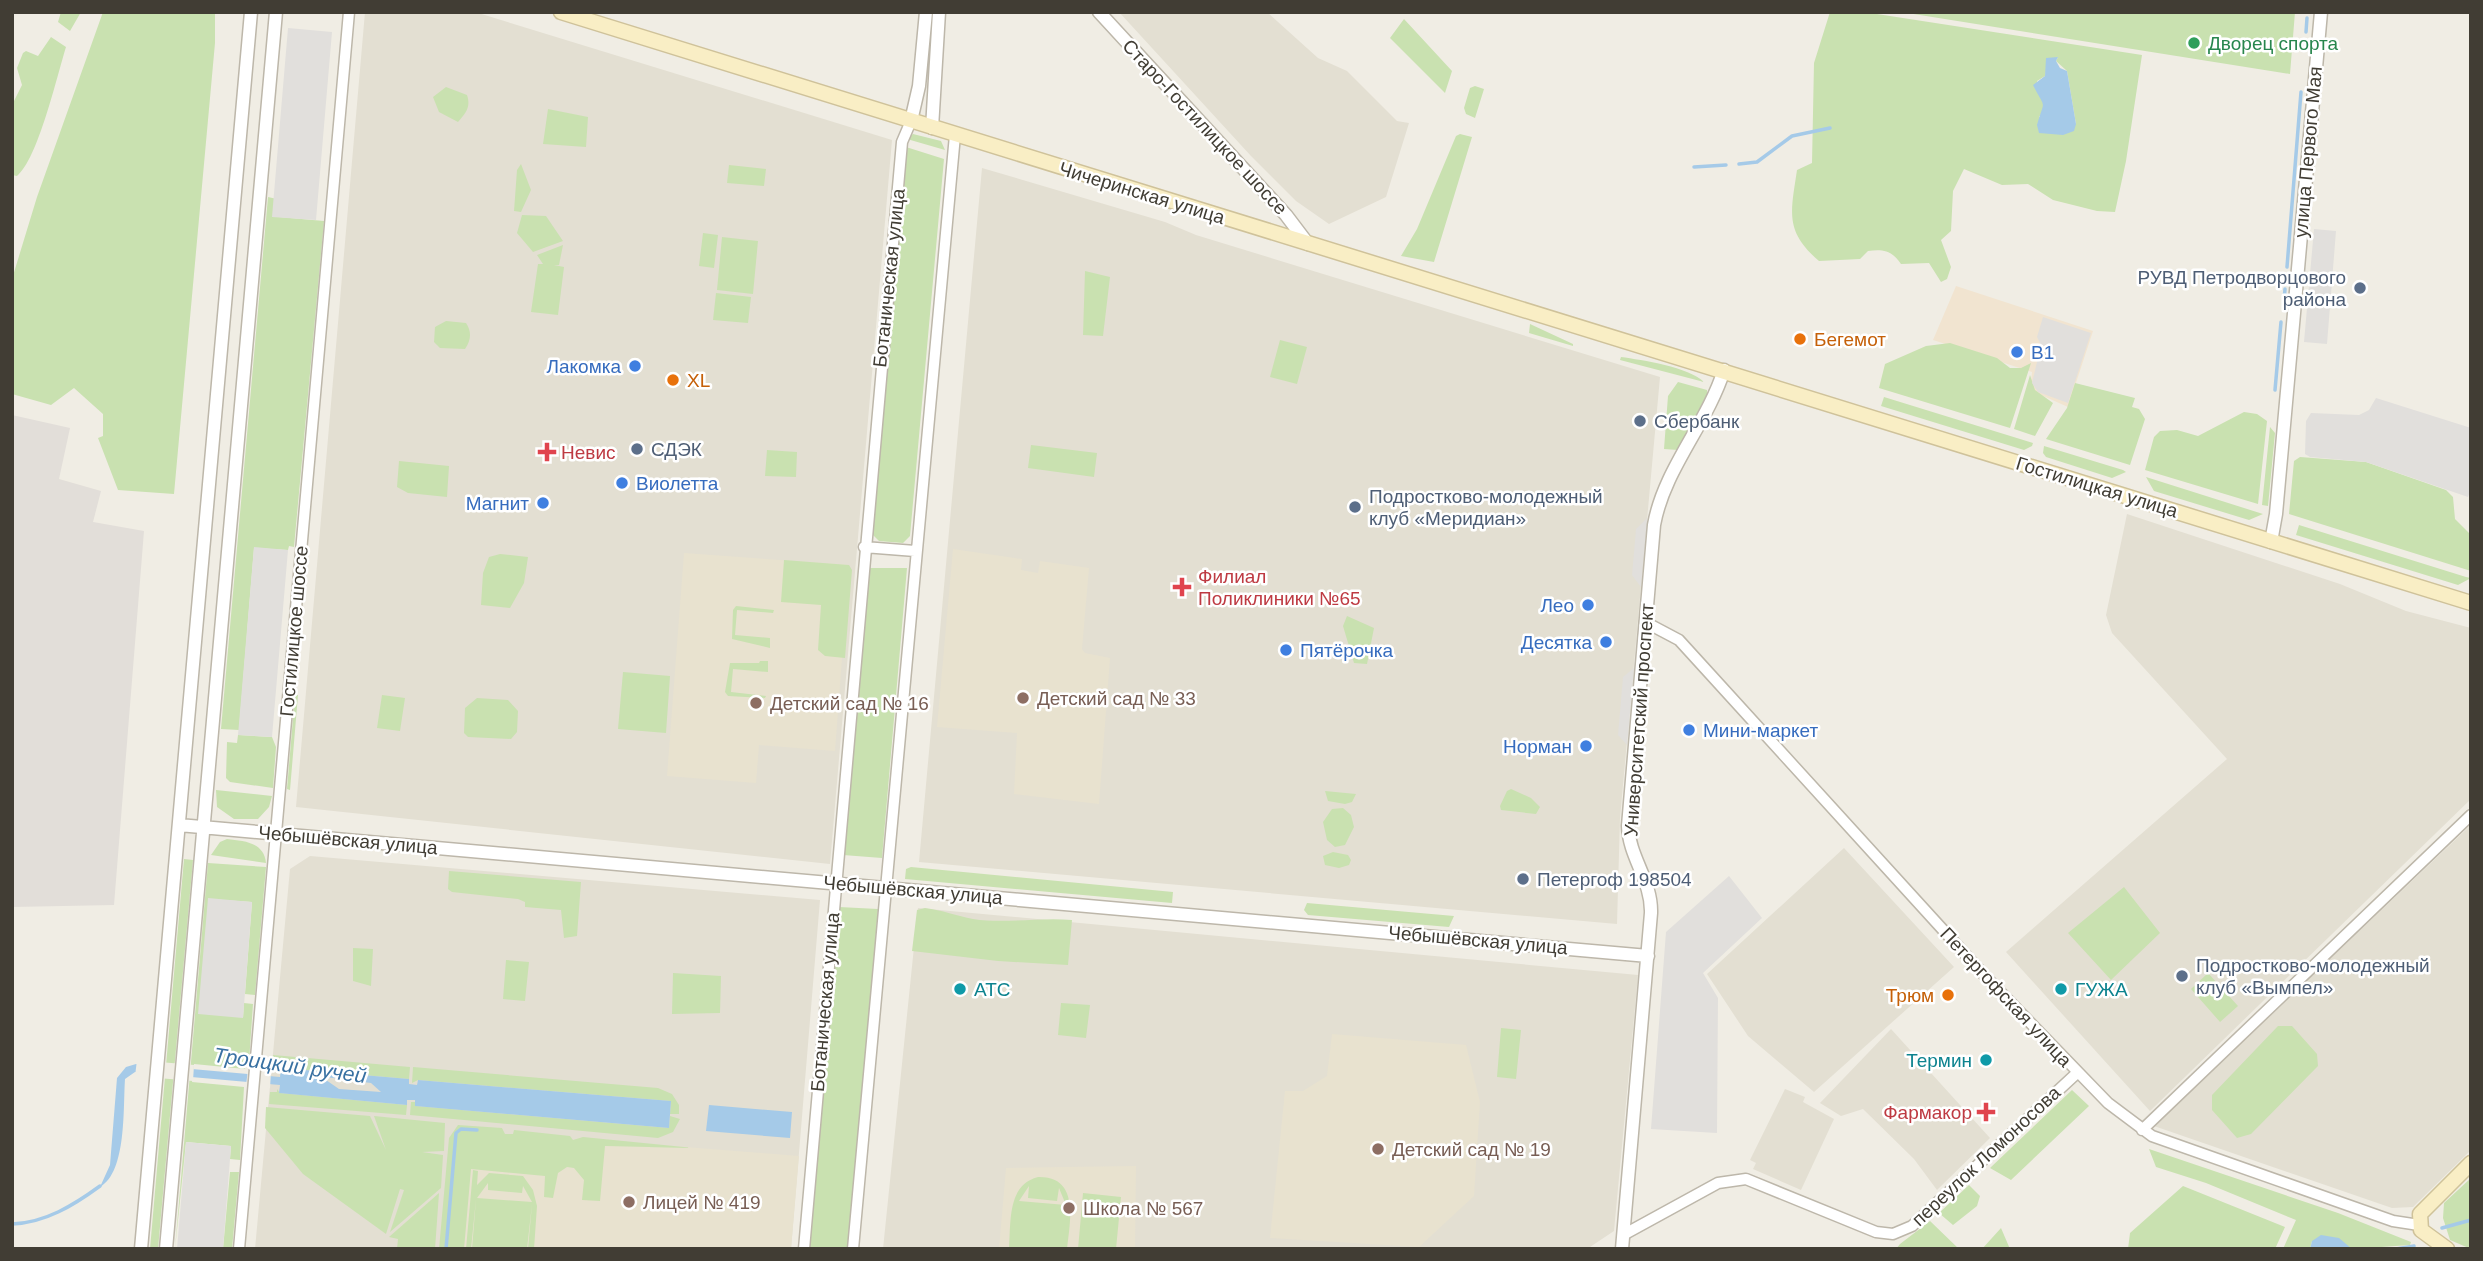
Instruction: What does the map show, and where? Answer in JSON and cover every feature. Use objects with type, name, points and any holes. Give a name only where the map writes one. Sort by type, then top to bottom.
[{"type":"main road","name":"Чичеринская улица","points":[[561,12],[1599,335],[1724,370]]},
{"type":"main road","name":"Гостилицкая улица","points":[[1724,370],[2471,603]]},
{"type":"main road","points":[[2419,1225],[2425,1206],[2471,1163]]},
{"type":"main road","name":"Петергофская улица","points":[[2419,1225],[2428,1237],[2447,1249]]},
{"type":"street","points":[[141,1249],[251,12]]},
{"type":"street","points":[[166,1249],[276,12]]},
{"type":"street","name":"Гостилицкое шоссе","points":[[239,1249],[349,12]]},
{"type":"street","name":"Ботаническая улица","points":[[804,1249],[864,547],[902,142],[911,121],[919,86],[926,12]]},
{"type":"street","points":[[932,128],[939,12]]},
{"type":"street","name":"Старо-Гостилицкое шоссе","points":[[1099,12],[1286,215],[1308,244]]},
{"type":"street","name":"улица Первого Мая","points":[[2271,542],[2277,501],[2321,12]]},
{"type":"street","points":[[853,1249],[955,135]]},
{"type":"street","name":"Университетский проспект","points":[[1622,1249],[1651,901],[1629,833],[1656,512],[1716,395],[1724,370]]},
{"type":"street","points":[[864,547],[915,551]]},
{"type":"street","name":"Петергофская улица","points":[[1645,622],[1679,640],[2077,1073],[2142,1130],[2190,1150],[2393,1221],[2419,1225]]},
{"type":"street","points":[[2142,1130],[2471,815]]},
{"type":"street","name":"Чебышёвская улица","points":[[178,825],[1648,956]]},
{"type":"street","name":"переулок Ломоносова","points":[[1623,1235],[1718,1183],[1746,1179],[1876,1232],[1899,1232],[1912,1226],[2077,1073]]},
{"type":"shaded area","points":[[365,12],[475,12],[892,140],[830,864],[296,807]]},
{"type":"shaded area","points":[[1119,12],[1267,12],[1318,58],[1347,71],[1397,121],[1409,123],[1386,197],[1329,224],[1296,201],[1251,156]]},
{"type":"shaded area","points":[[288,28],[332,32],[316,220],[272,217]]},
{"type":"shaded area","points":[[982,168],[1165,222],[1196,235],[1660,377],[1620,818],[1617,924],[919,862]]},
{"type":"shaded area","points":[[2314,229],[2336,231],[2327,344],[2304,342]]},
{"type":"shaded area","points":[[1956,286],[2093,331],[2068,407],[2030,390],[2032,372],[1933,340]]},
{"type":"shaded area","points":[[2043,317],[2091,333],[2068,403],[2038,392],[2032,383],[2041,345],[2037,337]]},
{"type":"shaded area","points":[[2376,398],[2471,428],[2471,489],[2468,497],[2366,462],[2310,457],[2305,454],[2306,421],[2311,413],[2359,415],[2369,410]]},
{"type":"shaded area","points":[[12,415],[70,428],[59,479],[101,491],[93,522],[144,531],[114,905],[12,907]]},
{"type":"shaded area","points":[[2127,514],[2340,584],[2406,611],[2471,628],[2471,799],[2150,1111],[2006,952],[2227,759],[2112,633],[2106,615]]},
{"type":"shaded area","points":[[1647,518],[1641,587],[1632,575],[1636,529]]},
{"type":"shaded area","points":[[254,547],[288,550],[272,737],[238,735]]},
{"type":"shaded area","name":"Детский сад № 33","points":[[953,549],[1022,559],[1021,570],[1038,573],[1040,561],[1089,568],[1082,649],[1085,653],[1110,658],[1099,804],[1014,794],[1017,733],[937,727]]},
{"type":"shaded area","name":"Детский сад № 16","points":[[684,553],[849,565],[835,751],[759,745],[756,783],[667,776]]},
{"type":"shaded area","points":[[1634,668],[1627,745],[1618,735],[1623,677]]},
{"type":"shaded area","points":[[2471,825],[2471,1150],[2413,1207],[2392,1208],[2154,1126]]},
{"type":"shaded area","points":[[1844,848],[1954,967],[1814,1092],[1748,1036],[1707,974]]},
{"type":"shaded area","points":[[310,856],[820,900],[791,1249],[255,1249],[290,869]]},
{"type":"shaded area","points":[[1729,876],[1762,918],[1703,973],[1718,998],[1717,1133],[1651,1129],[1666,932]]},
{"type":"shaded area","points":[[208,898],[252,902],[243,1018],[198,1014]]},
{"type":"shaded area","points":[[918,908],[1638,975],[1614,1231],[1587,1249],[883,1249]]},
{"type":"shaded area","points":[[1891,1029],[1990,1138],[1937,1190],[1914,1159],[1863,1109],[1841,1116],[1820,1103]]},
{"type":"shaded area","name":"Детский сад № 19","points":[[1332,1034],[1466,1045],[1480,1102],[1474,1196],[1419,1247],[1270,1238],[1285,1091],[1303,1091],[1327,1076]]},
{"type":"shaded area","points":[[1785,1089],[1805,1097],[1803,1102],[1834,1119],[1801,1190],[1753,1169],[1756,1163],[1750,1160]]},
{"type":"shaded area","name":"Лицей № 419","points":[[469,1137],[660,1145],[799,1156],[791,1249],[460,1249]]},
{"type":"shaded area","points":[[186,1142],[231,1146],[223,1249],[177,1249]]},
{"type":"shaded area","name":"Школа № 567","points":[[1136,1166],[1135,1249],[999,1249],[1006,1168]]},
{"type":"green space","points":[[61,12],[81,12],[70,31],[58,22]]},
{"type":"green space","points":[[103,12],[215,12],[215,43],[174,494],[118,490],[98,438],[103,436],[103,414],[74,388],[51,405],[12,394],[12,279],[37,197]]},
{"type":"green space","points":[[1830,12],[1864,12],[2142,55],[2126,161],[2115,212],[2097,211],[2053,200],[2028,184],[2002,185],[1964,169],[1953,191],[1951,231],[1941,240],[1951,267],[1947,279],[1941,282],[1929,263],[1901,264],[1894,256],[1883,251],[1868,251],[1860,259],[1819,261],[1800,240],[1795,230],[1792,209],[1797,170],[1812,163],[1814,63]],"holes":[[[2058,57],[2056,61],[2067,71],[2076,124],[2039,117],[2045,109],[2037,81],[2045,76],[2047,66]]]},
{"type":"green space","name":"Дворец спорта","points":[[1901,12],[2295,12],[2290,74]]},
{"type":"green space","points":[[1404,19],[1452,71],[1445,93],[1390,38]]},
{"type":"green space","points":[[51,37],[66,47],[32,153],[17,176],[12,175],[12,105],[22,85],[17,68],[23,53],[26,51],[38,56]]},
{"type":"green space","points":[[1475,86],[1484,89],[1475,118],[1466,114],[1464,108],[1470,88]]},
{"type":"green space","points":[[446,87],[467,95],[467,110],[458,122],[439,112],[433,97]]},
{"type":"green space","points":[[548,109],[588,117],[586,147],[543,144]]},
{"type":"green space","points":[[913,134],[941,141],[945,150],[907,139]]},
{"type":"green space","points":[[1460,134],[1472,137],[1434,262],[1401,256],[1417,229],[1456,136]]},
{"type":"green space","points":[[906,147],[944,159],[910,536],[903,543],[879,541],[871,533]]},
{"type":"green space","points":[[521,164],[531,190],[521,212],[514,211],[517,170]]},
{"type":"green space","points":[[729,165],[766,169],[764,186],[727,183]]},
{"type":"green space","points":[[268,197],[277,199],[279,217],[324,221],[294,547],[289,546],[288,550],[254,548],[239,730],[221,729]]},
{"type":"green space","points":[[522,215],[546,216],[563,241],[533,252],[517,233]]},
{"type":"green space","points":[[703,233],[718,235],[714,268],[699,266]]},
{"type":"green space","points":[[722,237],[758,241],[753,294],[717,290]]},
{"type":"green space","points":[[563,245],[559,265],[554,265],[564,267],[558,315],[531,312],[538,264],[543,264],[537,255]]},
{"type":"green space","points":[[1085,271],[1110,277],[1103,336],[1083,335]]},
{"type":"green space","points":[[716,293],[751,297],[748,323],[713,320]]},
{"type":"green space","points":[[446,321],[466,323],[470,336],[465,349],[440,348],[434,342],[435,327]]},
{"type":"green space","points":[[1530,324],[1573,344],[1573,346],[1529,333]]},
{"type":"green space","points":[[1280,340],[1307,347],[1297,384],[1270,377]]},
{"type":"green space","points":[[1950,343],[1997,358],[2010,368],[2021,368],[2031,363],[2010,428],[1879,388],[1885,364],[1926,346]]},
{"type":"green space","points":[[1621,357],[1677,368],[1704,382],[1620,360]]},
{"type":"green space","points":[[2030,375],[2035,390],[2053,403],[2035,436],[2014,429]]},
{"type":"green space","points":[[1678,382],[1707,390],[1707,394],[1678,450],[1664,449],[1668,396]]},
{"type":"green space","points":[[2075,383],[2135,398],[2132,407],[2139,409],[2145,419],[2130,465],[2046,439],[2067,408]]},
{"type":"green space","points":[[1884,397],[2033,443],[2024,450],[1881,406]]},
{"type":"green space","points":[[2244,412],[2257,414],[2267,421],[2258,504],[2145,470],[2154,437],[2160,431],[2177,430],[2198,436]]},
{"type":"green space","points":[[2270,427],[2275,433],[2268,506],[2262,505]]},
{"type":"green space","points":[[1031,445],[1097,453],[1094,477],[1028,468]]},
{"type":"green space","points":[[2044,446],[2126,472],[2112,478],[2046,457],[2043,453]]},
{"type":"green space","points":[[767,450],[797,452],[796,477],[765,476]]},
{"type":"green space","points":[[2300,457],[2366,462],[2446,490],[2453,497],[2455,519],[2471,535],[2471,571],[2289,514],[2294,461]]},
{"type":"green space","points":[[399,461],[449,466],[447,497],[408,493],[397,487]]},
{"type":"green space","points":[[2146,477],[2263,514],[2249,520],[2154,491]]},
{"type":"green space","points":[[2299,525],[2471,578],[2458,585],[2296,535]]},
{"type":"green space","points":[[500,554],[528,557],[524,583],[510,608],[481,605],[483,573],[489,557]]},
{"type":"green space","points":[[784,560],[849,565],[852,570],[845,658],[825,656],[818,650],[821,605],[781,602]]},
{"type":"green space","points":[[868,568],[907,568],[882,858],[843,855]]},
{"type":"green space","points":[[736,606],[774,610],[773,613],[737,610],[735,635],[770,638],[770,648],[732,639],[733,610]]},
{"type":"green space","points":[[1347,616],[1374,628],[1367,664],[1354,663],[1343,626]]},
{"type":"green space","points":[[768,661],[768,672],[733,669],[731,692],[766,696],[765,698],[728,696],[725,692],[730,663]]},
{"type":"green space","points":[[623,672],[670,676],[666,733],[618,729]]},
{"type":"green space","points":[[295,695],[298,695],[290,790],[287,789]]},
{"type":"green space","points":[[382,695],[405,698],[400,731],[377,728]]},
{"type":"green space","points":[[477,698],[508,700],[518,711],[517,732],[511,739],[468,737],[464,733],[465,708]]},
{"type":"green space","points":[[238,735],[272,737],[276,747],[273,788],[230,782],[226,778],[227,742],[237,743]]},
{"type":"green space","points":[[1511,789],[1531,798],[1540,807],[1536,814],[1501,810],[1500,806],[1507,791]]},
{"type":"green space","points":[[216,790],[272,796],[269,807],[258,819],[234,819],[217,807]]},
{"type":"green space","points":[[1325,791],[1356,794],[1352,802],[1345,804],[1328,801]]},
{"type":"green space","points":[[1343,808],[1351,815],[1354,827],[1345,845],[1335,847],[1327,840],[1323,822],[1332,809]]},
{"type":"green space","points":[[227,839],[257,847],[266,863],[211,855],[220,842]]},
{"type":"green space","points":[[1333,852],[1348,855],[1351,860],[1349,865],[1339,868],[1325,865],[1323,856]]},
{"type":"green space","points":[[184,859],[193,860],[158,1249],[150,1249]]},
{"type":"green space","points":[[208,863],[266,867],[255,995],[245,994],[252,902],[208,899],[243,1018],[244,1003],[253,1004],[249,1062],[246,1062],[245,1069],[194,1064],[192,1082],[244,1087],[240,1160],[230,1159],[231,1146],[186,1142],[175,1249]]},
{"type":"green space","points":[[911,867],[1173,892],[1172,903],[905,879],[906,869]]},
{"type":"green space","points":[[449,871],[581,882],[577,936],[564,938],[561,910],[525,907],[525,902],[518,899],[452,892],[448,889]]},
{"type":"green space","points":[[2124,887],[2160,933],[2111,980],[2068,933]]},
{"type":"green space","points":[[1307,903],[1454,916],[1449,927],[1308,915],[1304,910]]},
{"type":"green space","points":[[839,907],[878,909],[848,1249],[809,1249]]},
{"type":"green space","points":[[925,908],[985,920],[1072,920],[1068,965],[998,961],[912,951],[917,910]]},
{"type":"green space","points":[[353,948],[373,949],[371,986],[353,981]]},
{"type":"green space","points":[[506,960],[529,962],[525,1001],[503,999]]},
{"type":"green space","points":[[673,973],[721,976],[720,1013],[672,1014]]},
{"type":"green space","points":[[2208,973],[2238,1006],[2220,1022],[2191,989]]},
{"type":"green space","points":[[1061,1003],[1090,1005],[1086,1038],[1058,1035]]},
{"type":"green space","points":[[2278,1026],[2292,1026],[2317,1054],[2318,1066],[2251,1134],[2237,1138],[2212,1110],[2212,1095]]},
{"type":"green space","points":[[1501,1028],[1521,1030],[1516,1079],[1497,1077]]},
{"type":"green space","points":[[273,1055],[410,1067],[409,1079],[282,1068],[279,1072],[279,1069],[272,1068]]},
{"type":"green space","points":[[413,1067],[658,1088],[672,1094],[679,1105],[679,1114],[670,1114],[671,1101],[418,1080],[412,1083]]},
{"type":"green space","points":[[277,1089],[280,1093],[407,1105],[406,1115],[269,1104],[270,1092],[277,1092]]},
{"type":"green space","points":[[2072,1090],[2089,1106],[2011,1180],[1990,1168]]},
{"type":"green space","points":[[411,1102],[416,1102],[416,1106],[669,1128],[670,1116],[680,1119],[673,1132],[658,1138],[410,1115]]},
{"type":"green space","points":[[266,1107],[370,1116],[386,1150],[374,1116],[445,1123],[444,1151],[422,1152],[443,1155],[441,1188],[390,1232],[404,1190],[400,1189],[386,1234],[303,1174],[265,1128]]},
{"type":"green space","points":[[458,1125],[502,1128],[505,1134],[513,1134],[514,1130],[570,1136],[573,1140],[583,1137],[694,1148],[605,1146],[600,1201],[582,1200],[584,1180],[574,1168],[567,1167],[558,1173],[553,1198],[544,1197],[545,1176],[471,1169],[464,1249],[439,1249],[449,1138]]},
{"type":"green space","points":[[2149,1149],[2338,1213],[2411,1242],[2410,1245],[2353,1249],[2312,1241],[2310,1249],[2283,1249],[2296,1220],[2206,1183],[2156,1167]]},
{"type":"green space","points":[[473,1170],[478,1171],[477,1185],[489,1173],[523,1176],[533,1190],[537,1206],[534,1249],[528,1249],[532,1204],[527,1249],[472,1249],[476,1199],[471,1249],[466,1249]],"holes":[[[488,1183],[488,1190],[522,1193],[523,1186],[532,1202],[477,1198]]]},
{"type":"green space","points":[[230,1172],[239,1172],[232,1249],[223,1249]]},
{"type":"green space","points":[[1038,1177],[1051,1179],[1061,1184],[1066,1192],[1070,1214],[1067,1249],[1009,1249],[1013,1206],[1016,1196],[1028,1181]],"holes":[[[1029,1186],[1028,1198],[1057,1201],[1059,1188],[1066,1205],[1019,1201]]]},
{"type":"green space","points":[[2471,1178],[2471,1249],[2450,1240],[2443,1218],[2444,1203]]},
{"type":"green space","points":[[1969,1185],[1980,1196],[1977,1206],[1953,1225],[1939,1213]]},
{"type":"green space","points":[[2183,1186],[2285,1227],[2275,1249],[2128,1249],[2130,1233]]},
{"type":"green space","points":[[439,1193],[435,1249],[397,1249],[398,1239],[389,1237]]},
{"type":"green space","points":[[1083,1193],[1121,1197],[1116,1249],[1078,1249]]},
{"type":"green space","points":[[1930,1221],[1959,1249],[1896,1249],[1900,1244]]},
{"type":"green space","points":[[2001,1228],[2010,1249],[1982,1249]]},
{"type":"water","points":[[2058,57],[2056,61],[2060,68],[2067,71],[2076,124],[2074,131],[2063,135],[2039,133],[2037,125],[2043,104],[2033,85],[2045,76],[2046,58]]},
{"type":"water","points":[[136,1064],[280,1077],[281,1068],[409,1079],[409,1084],[417,1085],[418,1080],[671,1101],[669,1128],[415,1106],[415,1100],[407,1100],[407,1105],[279,1093],[280,1085],[135,1072],[125,1079],[122,1138],[115,1168],[109,1179],[100,1187],[110,1165],[117,1078],[126,1067]],"holes":[[[308,1077],[371,1083],[381,1092],[339,1089],[326,1080]]]},
{"type":"water","points":[[709,1105],[792,1112],[790,1138],[706,1131]]},
{"type":"water","points":[[2321,1235],[2339,1238],[2352,1249],[2310,1249],[2312,1241]]},
{"type":"pier","points":[[137,1060],[194,1065],[193,1081],[135,1076]]},
{"type":"pier","points":[[248,1070],[271,1072],[270,1088],[246,1085]]},
{"type":"waterway","points":[[2306,32],[2307,18]]},
{"type":"waterway","points":[[2287,267],[2301,92]]},
{"type":"waterway","points":[[1739,164],[1757,162],[1792,136],[1830,128]]},
{"type":"waterway","points":[[1694,167],[1726,165]]},
{"type":"waterway","points":[[2284,301],[2285,289]]},
{"type":"waterway","points":[[2275,390],[2281,322]]},
{"type":"waterway","points":[[446,1249],[456,1133],[461,1129],[477,1130]]},
{"type":"waterway","name":"Троицкий ручей","points":[[12,1224],[59,1212],[100,1186]]},
{"type":"waterway","name":"Троицкий ручей","points":[[2442,1228],[2471,1220]]},
{"type":"waterway","name":"Троицкий ручей","points":[[2396,1249],[2414,1246]]},
{"type":"place","name":"Дворец спорта","points":[[2194,43]]},
{"type":"place","name":"РУВД Петродворцового района","points":[[2360,288]]},
{"type":"place","name":"Бегемот","points":[[1800,339]]},
{"type":"place","name":"В1","points":[[2017,352]]},
{"type":"place","name":"Лакомка","points":[[635,366]]},
{"type":"place","name":"XL","points":[[673,380]]},
{"type":"place","name":"Сбербанк","points":[[1640,421]]},
{"type":"place","name":"СДЭК","points":[[637,449]]},
{"type":"place","name":"Невис","points":[[547,452]]},
{"type":"place","name":"Виолетта","points":[[622,483]]},
{"type":"place","name":"Магнит","points":[[543,503]]},
{"type":"place","name":"Подростково-молодежный клуб «Меридиан»","points":[[1355,507]]},
{"type":"place","name":"Филиал Поликлиники №65","points":[[1182,587]]},
{"type":"place","name":"Лео","points":[[1588,605]]},
{"type":"place","name":"Десятка","points":[[1606,642]]},
{"type":"place","name":"Пятёрочка","points":[[1286,650]]},
{"type":"place","name":"Детский сад № 33","points":[[1023,698]]},
{"type":"place","name":"Детский сад № 16","points":[[756,703]]},
{"type":"place","name":"Мини-маркет","points":[[1689,730]]},
{"type":"place","name":"Норман","points":[[1586,746]]},
{"type":"place","name":"Петергоф 198504","points":[[1523,879]]},
{"type":"place","name":"Подростково-молодежный клуб «Вымпел»","points":[[2182,976]]},
{"type":"place","name":"АТС","points":[[960,989]]},
{"type":"place","name":"ГУЖА","points":[[2061,989]]},
{"type":"place","name":"Трюм","points":[[1948,995]]},
{"type":"place","name":"Термин","points":[[1986,1060]]},
{"type":"place","name":"Фармакор","points":[[1986,1112]]},
{"type":"place","name":"Детский сад № 19","points":[[1378,1149]]},
{"type":"place","name":"Лицей № 419","points":[[629,1202]]},
{"type":"place","name":"Школа № 567","points":[[1069,1208]]}]
